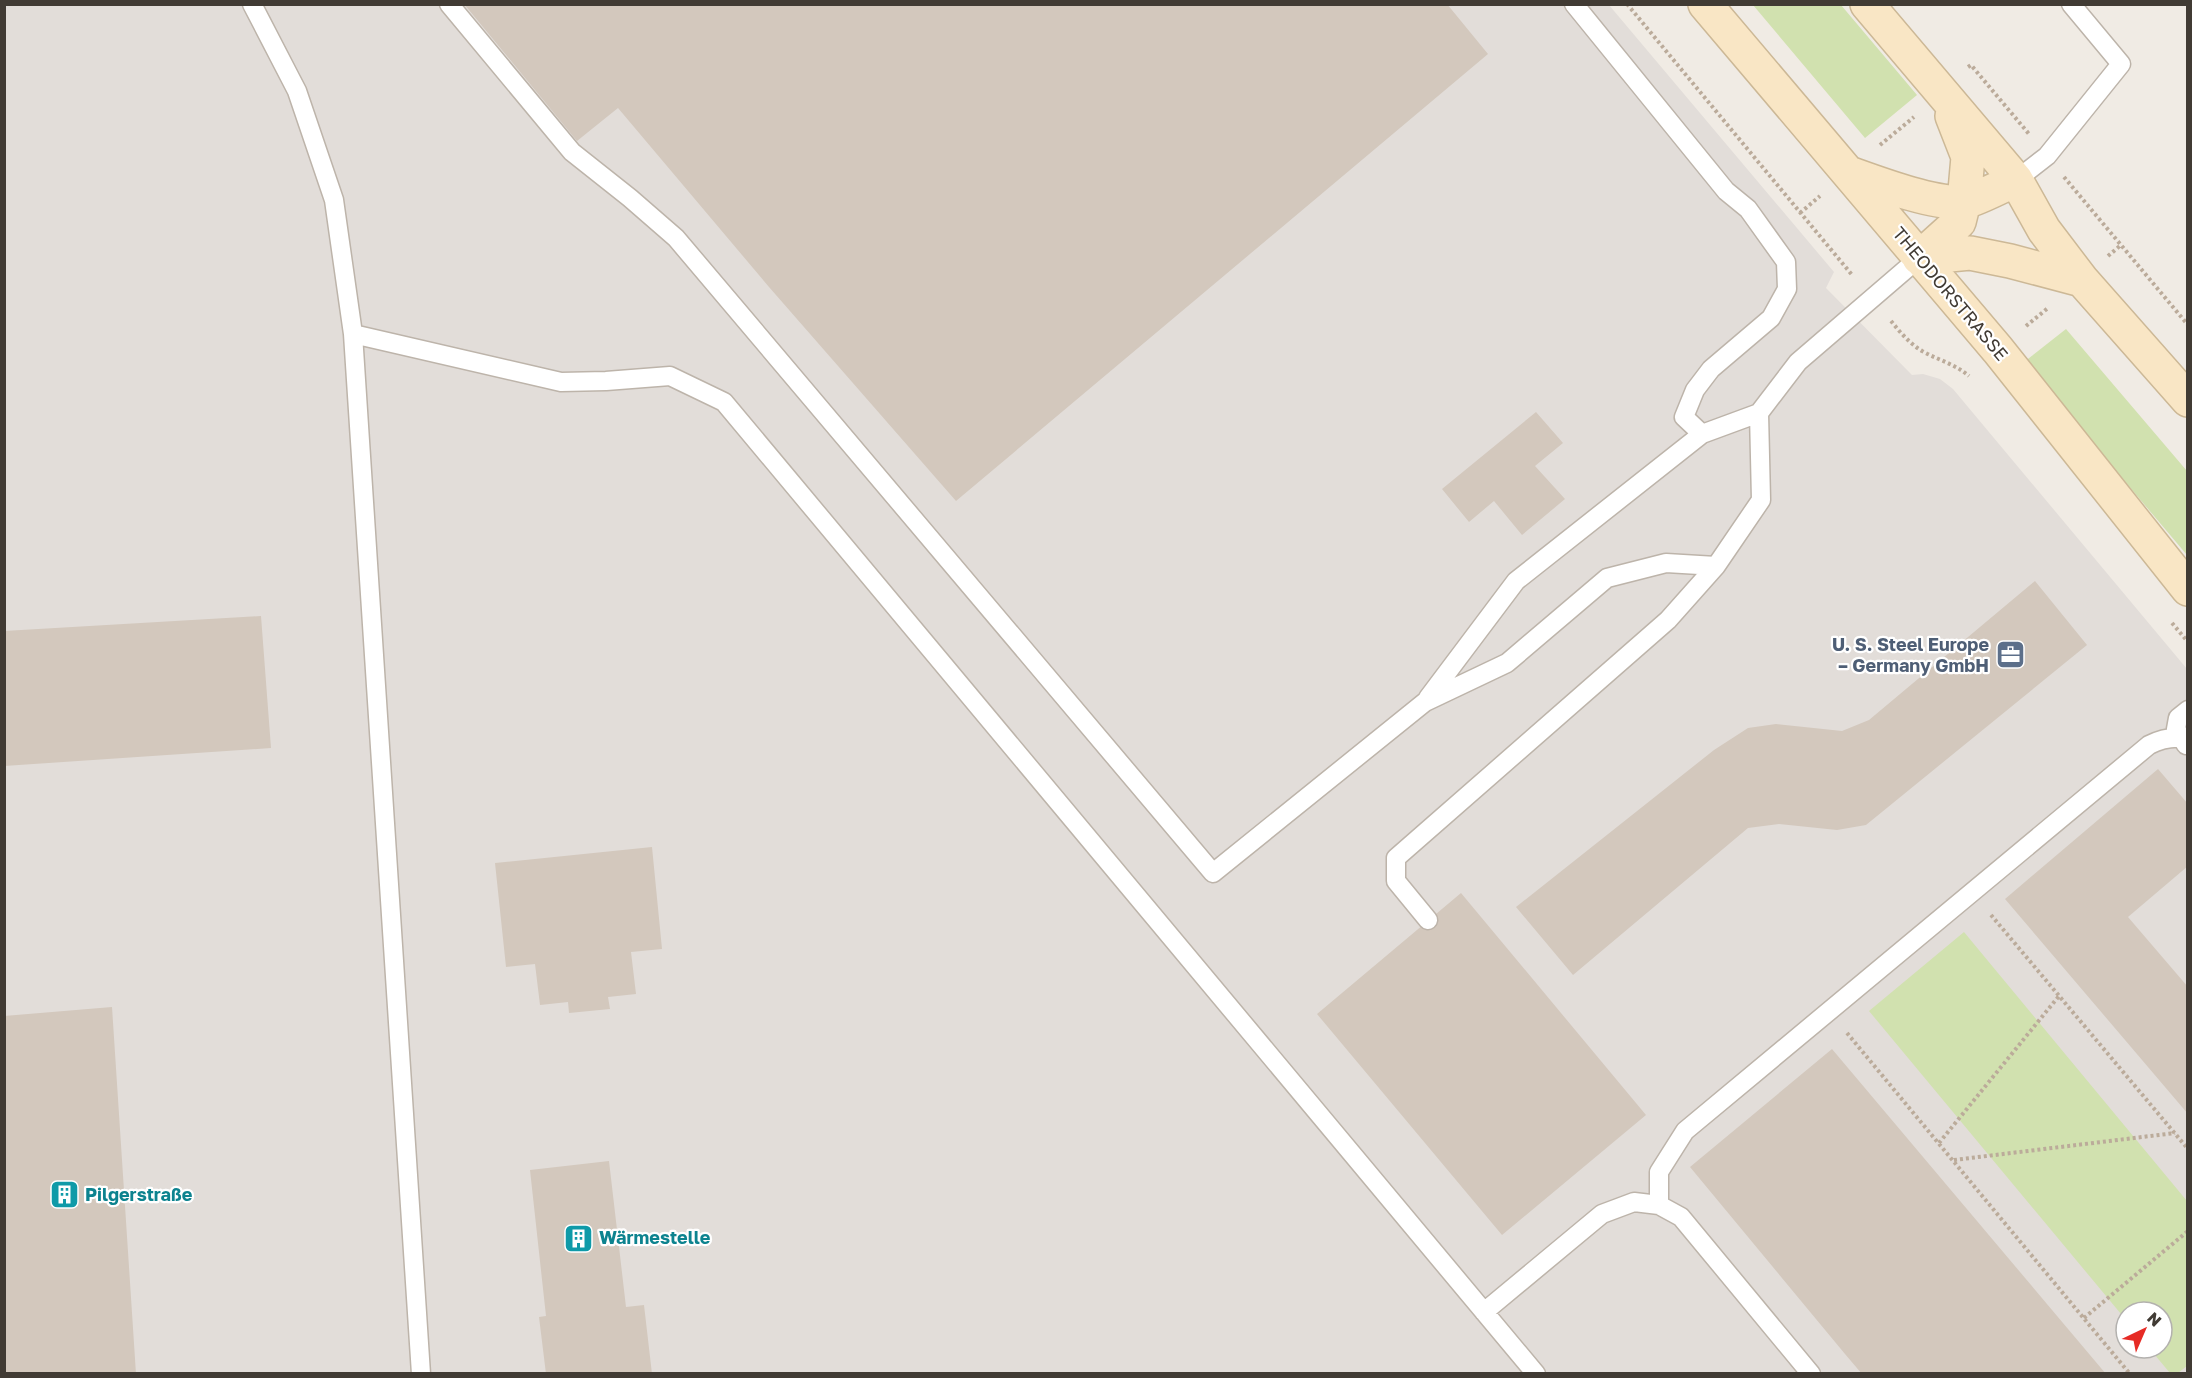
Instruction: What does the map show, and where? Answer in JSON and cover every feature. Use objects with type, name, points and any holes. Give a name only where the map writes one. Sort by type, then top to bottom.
[{"type":"main road","name":"THEODORSTRASSE","points":[[1705,4],[1998,350],[2187,589]]},
{"type":"main road","points":[[1867,4],[1968,157],[1964,202],[1959,222],[1919,258]]},
{"type":"main road","points":[[1931,102],[2016,180],[2044,230],[2082,280],[2187,400]]},
{"type":"main road","points":[[1848,173],[1897,190],[1935,199],[1964,202],[2016,180]]},
{"type":"main road","points":[[1919,258],[1970,253],[2082,280]]},
{"type":"lane","points":[[252,4],[297,91],[334,200],[353,334],[421,1374]]},
{"type":"lane","points":[[449,4],[572,152],[676,238],[1213,873],[1425,702],[1507,663],[1606,578],[1666,563],[1716,566]]},
{"type":"lane","points":[[1574,4],[1726,191],[1748,209],[1786,262],[1787,289],[1771,318],[1711,369],[1695,390],[1684,417],[1702,434]]},
{"type":"lane","points":[[2016,180],[2047,156],[2121,64],[2070,4]]},
{"type":"lane","points":[[1425,702],[1516,581],[1702,434],[1759,413],[1798,362],[1919,258]]},
{"type":"lane","points":[[353,334],[561,382],[670,376],[724,402],[1536,1374]]},
{"type":"lane","points":[[1428,920],[1396,881],[1396,858],[1668,621],[1716,566],[1761,500],[1759,413]]},
{"type":"lane","points":[[2185,741],[2176,729],[2178,718],[2187,710]]},
{"type":"lane","points":[[1659,1205],[1659,1172],[1685,1131],[2149,745],[2161,739],[2185,741]]},
{"type":"lane","points":[[1484,1312],[1602,1214],[1634,1202],[1659,1205],[1681,1217],[1811,1374]]},
{"type":"path","points":[[1627,4],[1845,266]]},
{"type":"path","points":[[1971,65],[2018,121]]},
{"type":"path","points":[[1874,151],[1931,102]]},
{"type":"path","points":[[1800,213],[1820,197]]},
{"type":"path","points":[[2084,200],[2187,325]]},
{"type":"path","points":[[2110,255],[2121,245]]},
{"type":"path","points":[[2020,332],[2052,304]]},
{"type":"path","points":[[1972,892],[2187,1149]]},
{"type":"path","points":[[1939,1143],[2059,996]]},
{"type":"path","points":[[1829,1011],[2130,1374]]},
{"type":"path","points":[[1953,1160],[2175,1133]]},
{"type":"path","points":[[2084,1317],[2187,1231]]},
{"type":"shaded area","points":[[5,5],[1609,5],[1834,272],[1826,288],[1912,375],[1923,374],[1940,379],[1953,389],[2187,669],[2187,1373],[5,1374]]},
{"type":"green space","points":[[1753,5],[1841,5],[1917,95],[1865,138]]},
{"type":"green space","points":[[2066,329],[2187,471],[2187,555],[2024,362]]},
{"type":"green space","points":[[1964,932],[2187,1201],[2187,1366],[2178,1373],[2170,1373],[2159,1360],[2174,1360],[2174,1300],[2114,1300],[2114,1306],[1869,1011]]},
{"type":"building","points":[[464,4],[1447,4],[1488,54],[956,501],[769,287],[618,108],[577,141]]},
{"type":"building","points":[[1536,412],[1563,443],[1535,466],[1565,499],[1522,535],[1494,501],[1469,522],[1442,489]]},
{"type":"building","points":[[2035,581],[2087,645],[1866,825],[1837,830],[1779,824],[1748,828],[1573,975],[1516,907],[1714,750],[1748,728],[1776,724],[1842,731],[1869,720]]},
{"type":"building","points":[[261,616],[271,748],[4,766],[4,631]]},
{"type":"building","points":[[2158,769],[2188,804],[2188,866],[2128,917],[2188,987],[2188,1114],[2005,899]]},
{"type":"building","points":[[652,847],[662,949],[631,952],[636,994],[608,997],[610,1009],[569,1013],[568,1002],[540,1005],[535,964],[506,967],[495,863]]},
{"type":"building","points":[[1461,893],[1646,1115],[1502,1235],[1317,1014]]},
{"type":"building","name":"Pilgerstraße","points":[[112,1007],[136,1374],[4,1374],[4,1016]]},
{"type":"building","points":[[1832,1049],[2106,1374],[1862,1374],[1845,1354],[1690,1167]]},
{"type":"building","name":"Wärmestelle","points":[[609,1161],[626,1307],[644,1305],[652,1374],[546,1374],[539,1317],[546,1316],[530,1170]]},
{"type":"place","name":"U. S. Steel Europe – Germany GmbH","points":[[2010,655]]},
{"type":"place","name":"Pilgerstraße","points":[[64,1195]]},
{"type":"place","name":"Wärmestelle","points":[[578,1238]]}]
